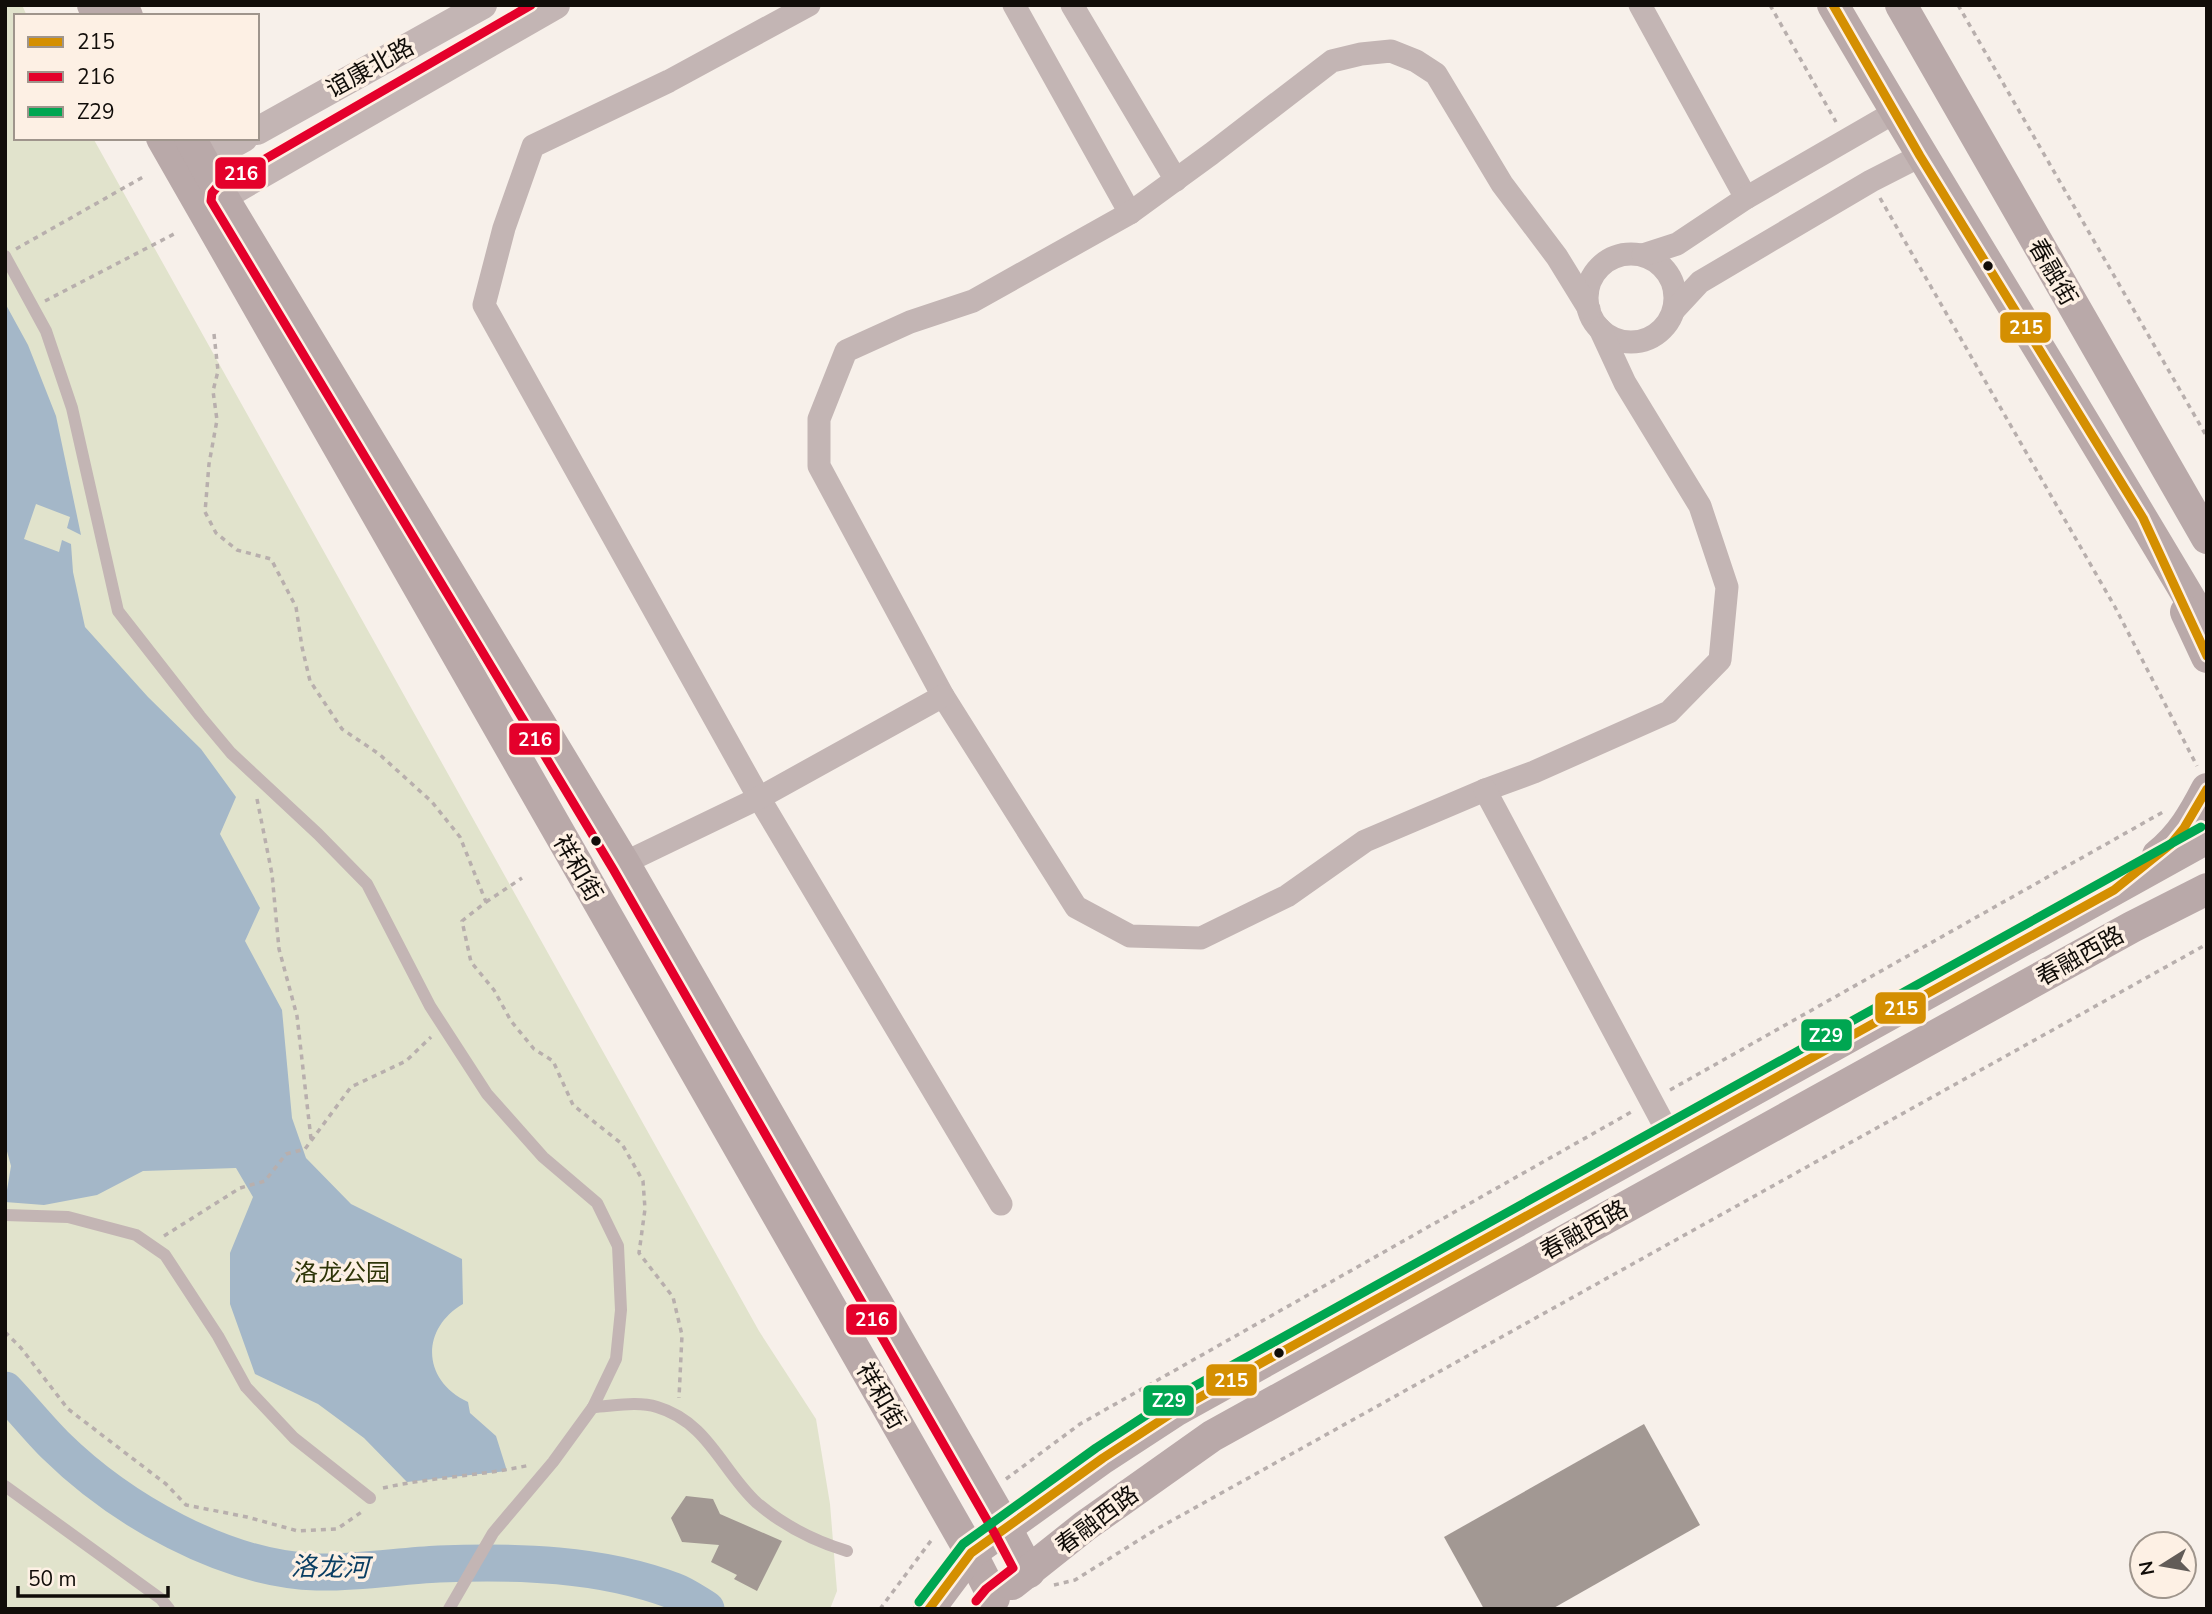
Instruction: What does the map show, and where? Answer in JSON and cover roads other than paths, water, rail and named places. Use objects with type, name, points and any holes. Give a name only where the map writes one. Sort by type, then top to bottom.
[{"type":"main road","points":[[1833,5],[1920,156],[2207,628]]},
{"type":"main road","name":"春融街","points":[[1901,5],[2207,538]]},
{"type":"main road","name":"祥和街","points":[[165,140],[191,158],[212,204],[971,1553],[993,1605]]},
{"type":"main road","name":"祥和街","points":[[212,204],[624,863],[986,1494],[1038,1579]]},
{"type":"main road","points":[[2143,519],[2207,657]]},
{"type":"main road","points":[[2114,890],[2171,844],[2184,828],[2204,781]]},
{"type":"main road","name":"春融西路","points":[[929,1609],[971,1553],[1102,1458],[1175,1411],[2207,838]]},
{"type":"main road","name":"春融西路","points":[[993,1605],[1038,1579],[1085,1527],[1212,1436],[2207,889]]},
{"type":"main road","points":[[2132,928],[2207,905]]},
{"type":"street","name":"谊康北路","points":[[259,130],[482,5]]},
{"type":"street","name":"谊康北路","points":[[212,204],[556,5]]},
{"type":"street","points":[[809,5],[669,81],[533,146],[504,228],[484,305],[759,798],[1001,1204]]},
{"type":"street","points":[[1014,5],[1130,213]]},
{"type":"street","points":[[1072,5],[1176,180]]},
{"type":"street","points":[[1640,5],[1746,198]]},
{"type":"street","points":[[1391,51],[1416,61],[1436,74],[1502,184],[1557,257],[1594,319],[1625,383],[1700,506],[1727,587],[1720,660],[1669,712],[1534,772],[1365,841],[1287,896],[1201,938],[1130,936],[1076,907],[943,696],[819,466],[819,419],[846,351],[910,322],[973,301],[1130,213],[1332,61],[1391,51]]},
{"type":"street","points":[[1642,341],[1619,341],[1594,319],[1588,286],[1600,267],[1620,255],[1643,255],[1677,244],[1746,198],[1895,112]]},
{"type":"street","points":[[191,158],[239,140]]},
{"type":"street","points":[[1625,383],[1628,360],[1642,341],[1662,330],[1674,310],[1700,282],[1871,181],[1920,156]]},
{"type":"street","points":[[1643,255],[1662,267],[1670,276],[1675,298],[1674,310]]},
{"type":"street","points":[[1557,257],[1576,265],[1600,267]]},
{"type":"street","points":[[624,863],[759,798],[943,696]]},
{"type":"street","points":[[1485,790],[1670,1136]]},
{"type":"lane","points":[[5,256],[46,331],[72,408],[118,611],[231,753],[367,884],[430,1006],[487,1094],[543,1157],[597,1203],[618,1247],[621,1310],[617,1359],[593,1407],[553,1462],[493,1533],[449,1609]]},
{"type":"lane","points":[[5,1215],[68,1217],[136,1235],[165,1255],[218,1336],[246,1387],[294,1438],[370,1498]]},
{"type":"lane","points":[[593,1407],[654,1406],[677,1414],[707,1440],[755,1502],[791,1528],[847,1551]]},
{"type":"lane","points":[[5,1486],[161,1599],[169,1609]]},
{"type":"water","points":[[5,303],[28,345],[56,416],[81,535],[67,528],[70,517],[36,504],[24,539],[59,552],[62,540],[71,544],[73,572],[85,627],[148,697],[201,749],[236,797],[220,834],[260,908],[245,941],[282,1010],[292,1118],[306,1158],[351,1204],[462,1259],[463,1304],[439,1327],[432,1354],[442,1381],[453,1393],[468,1402],[470,1413],[496,1436],[507,1471],[407,1482],[364,1438],[318,1404],[255,1374],[230,1304],[230,1253],[253,1197],[236,1168],[143,1171],[97,1195],[44,1205],[5,1202],[11,1166],[5,1144]]},
{"type":"waterway","name":"洛龙河","points":[[5,1390],[55,1445],[110,1491],[142,1513],[176,1531],[246,1560],[317,1572],[468,1563],[588,1569],[646,1582],[678,1593],[706,1609]]},
{"type":"park label","name":"洛龙公园","points":[[342,1273]]}]
